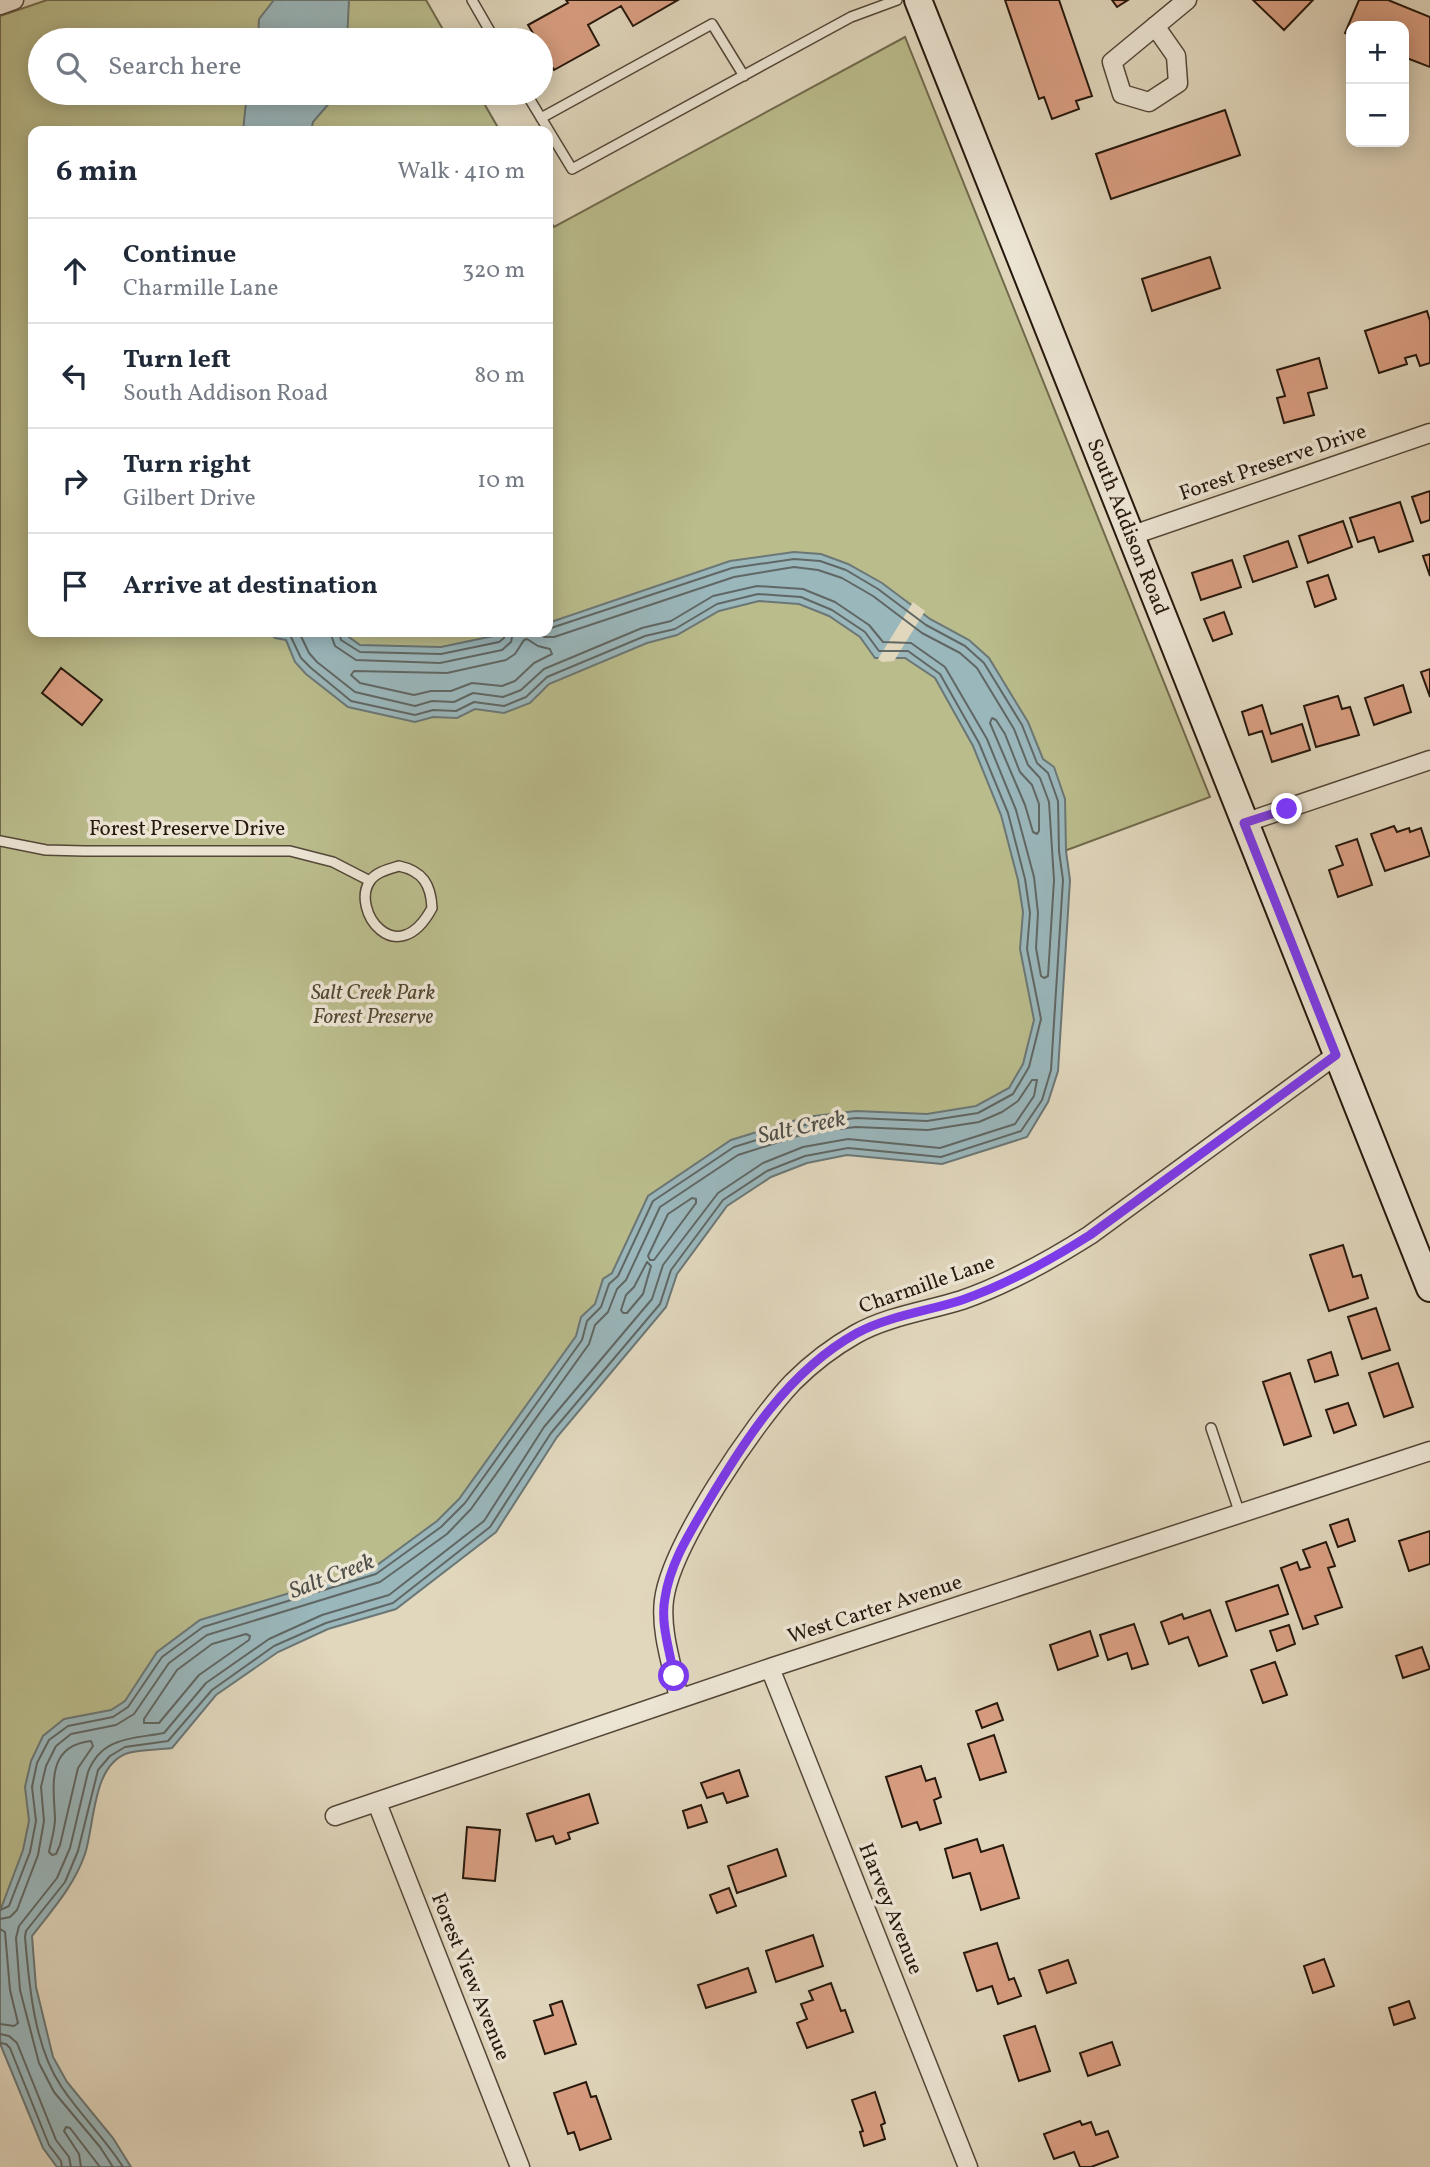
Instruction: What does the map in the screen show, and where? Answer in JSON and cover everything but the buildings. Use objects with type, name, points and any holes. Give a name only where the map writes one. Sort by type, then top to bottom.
[{"type":"street","points":[[0,5],[14,0]]},
{"type":"street","name":"South Addison Road","points":[[918,0],[1430,1288]]},
{"type":"street","points":[[1155,26],[1187,0]]},
{"type":"street","name":"Forest Preserve Drive","points":[[1130,536],[1430,433]]},
{"type":"street","points":[[1244,823],[1430,760]]},
{"type":"street","name":"Charmille Lane","points":[[679,1699],[664,1624],[664,1600],[680,1550],[723,1477],[762,1420],[814,1362],[859,1332],[963,1299],[1032,1270],[1061,1253],[1090,1235],[1336,1055]]},
{"type":"street","name":"West Carter Avenue","points":[[335,1816],[770,1668],[1430,1451]]},
{"type":"street","name":"Harvey Avenue","points":[[770,1668],[968,2167]]},
{"type":"street","name":"Forest View Avenue","points":[[377,1803],[520,2167]]},
{"type":"lane","points":[[472,0],[488,28]]},
{"type":"lane","points":[[553,138],[572,169],[851,16],[897,0]]},
{"type":"lane","points":[[541,118],[712,24],[744,76]]},
{"type":"lane","points":[[533,105],[546,126]]},
{"type":"lane","name":"Forest Preserve Drive","points":[[0,841],[46,850],[290,851],[333,862],[370,881]]},
{"type":"lane","points":[[399,866],[421,874],[428,886],[432,908],[417,930],[407,936],[395,938],[384,933],[375,924],[368,910],[366,895],[370,881],[379,873],[399,866]]},
{"type":"lane","points":[[1211,1428],[1240,1514]]},
{"type":"green space","name":"Salt Creek Park Forest Preserve","points":[[47,0],[426,0],[442,28],[28,28],[28,105],[485,105],[497,126],[28,126],[28,637],[553,637],[553,225],[905,37],[1210,797],[1040,860],[1046,1056],[989,1123],[756,1153],[428,1551],[119,1723],[0,1929],[0,16]]},
{"type":"water","points":[[274,0],[349,0],[348,28],[259,28],[259,19]]},
{"type":"water","points":[[246,105],[328,105],[312,126],[244,126]]},
{"type":"water","name":"Salt Creek","points":[[794,552],[821,554],[848,564],[882,583],[930,619],[969,640],[989,658],[1028,722],[1043,759],[1054,767],[1065,799],[1066,851],[1070,880],[1058,1071],[1048,1102],[1027,1137],[942,1164],[847,1155],[807,1163],[771,1177],[727,1206],[677,1274],[666,1307],[557,1437],[496,1532],[396,1609],[328,1629],[278,1652],[216,1695],[172,1748],[128,1753],[107,1769],[97,1796],[80,1866],[62,1897],[32,1936],[36,1987],[53,2057],[67,2082],[113,2138],[131,2167],[57,2167],[43,2148],[1,2046],[0,2037],[0,1911],[23,1850],[29,1821],[25,1787],[31,1761],[43,1736],[64,1719],[111,1710],[125,1701],[157,1652],[200,1620],[373,1568],[437,1521],[459,1499],[576,1336],[581,1317],[595,1304],[603,1279],[612,1273],[648,1196],[731,1140],[806,1117],[856,1111],[927,1114],[976,1106],[1009,1088],[1023,1064],[1034,1020],[1020,949],[1023,912],[1018,880],[1001,815],[973,746],[935,678],[905,658],[875,658],[860,637],[829,616],[799,604],[759,601],[719,611],[677,635],[647,643],[549,684],[530,703],[504,713],[475,709],[457,718],[433,717],[415,722],[348,707],[306,674],[295,662],[286,640],[274,637],[349,637],[360,645],[441,647],[488,637],[553,637],[553,621],[730,561]]},
{"type":"pier","points":[[913,602],[925,611],[894,661],[882,662],[878,659]]},
{"type":"route","points":[[674,1676],[664,1624],[664,1600],[680,1550],[723,1477],[762,1420],[814,1362],[859,1332],[999,1285],[1061,1253],[1090,1235],[1336,1055],[1244,823],[1287,809]]}]
